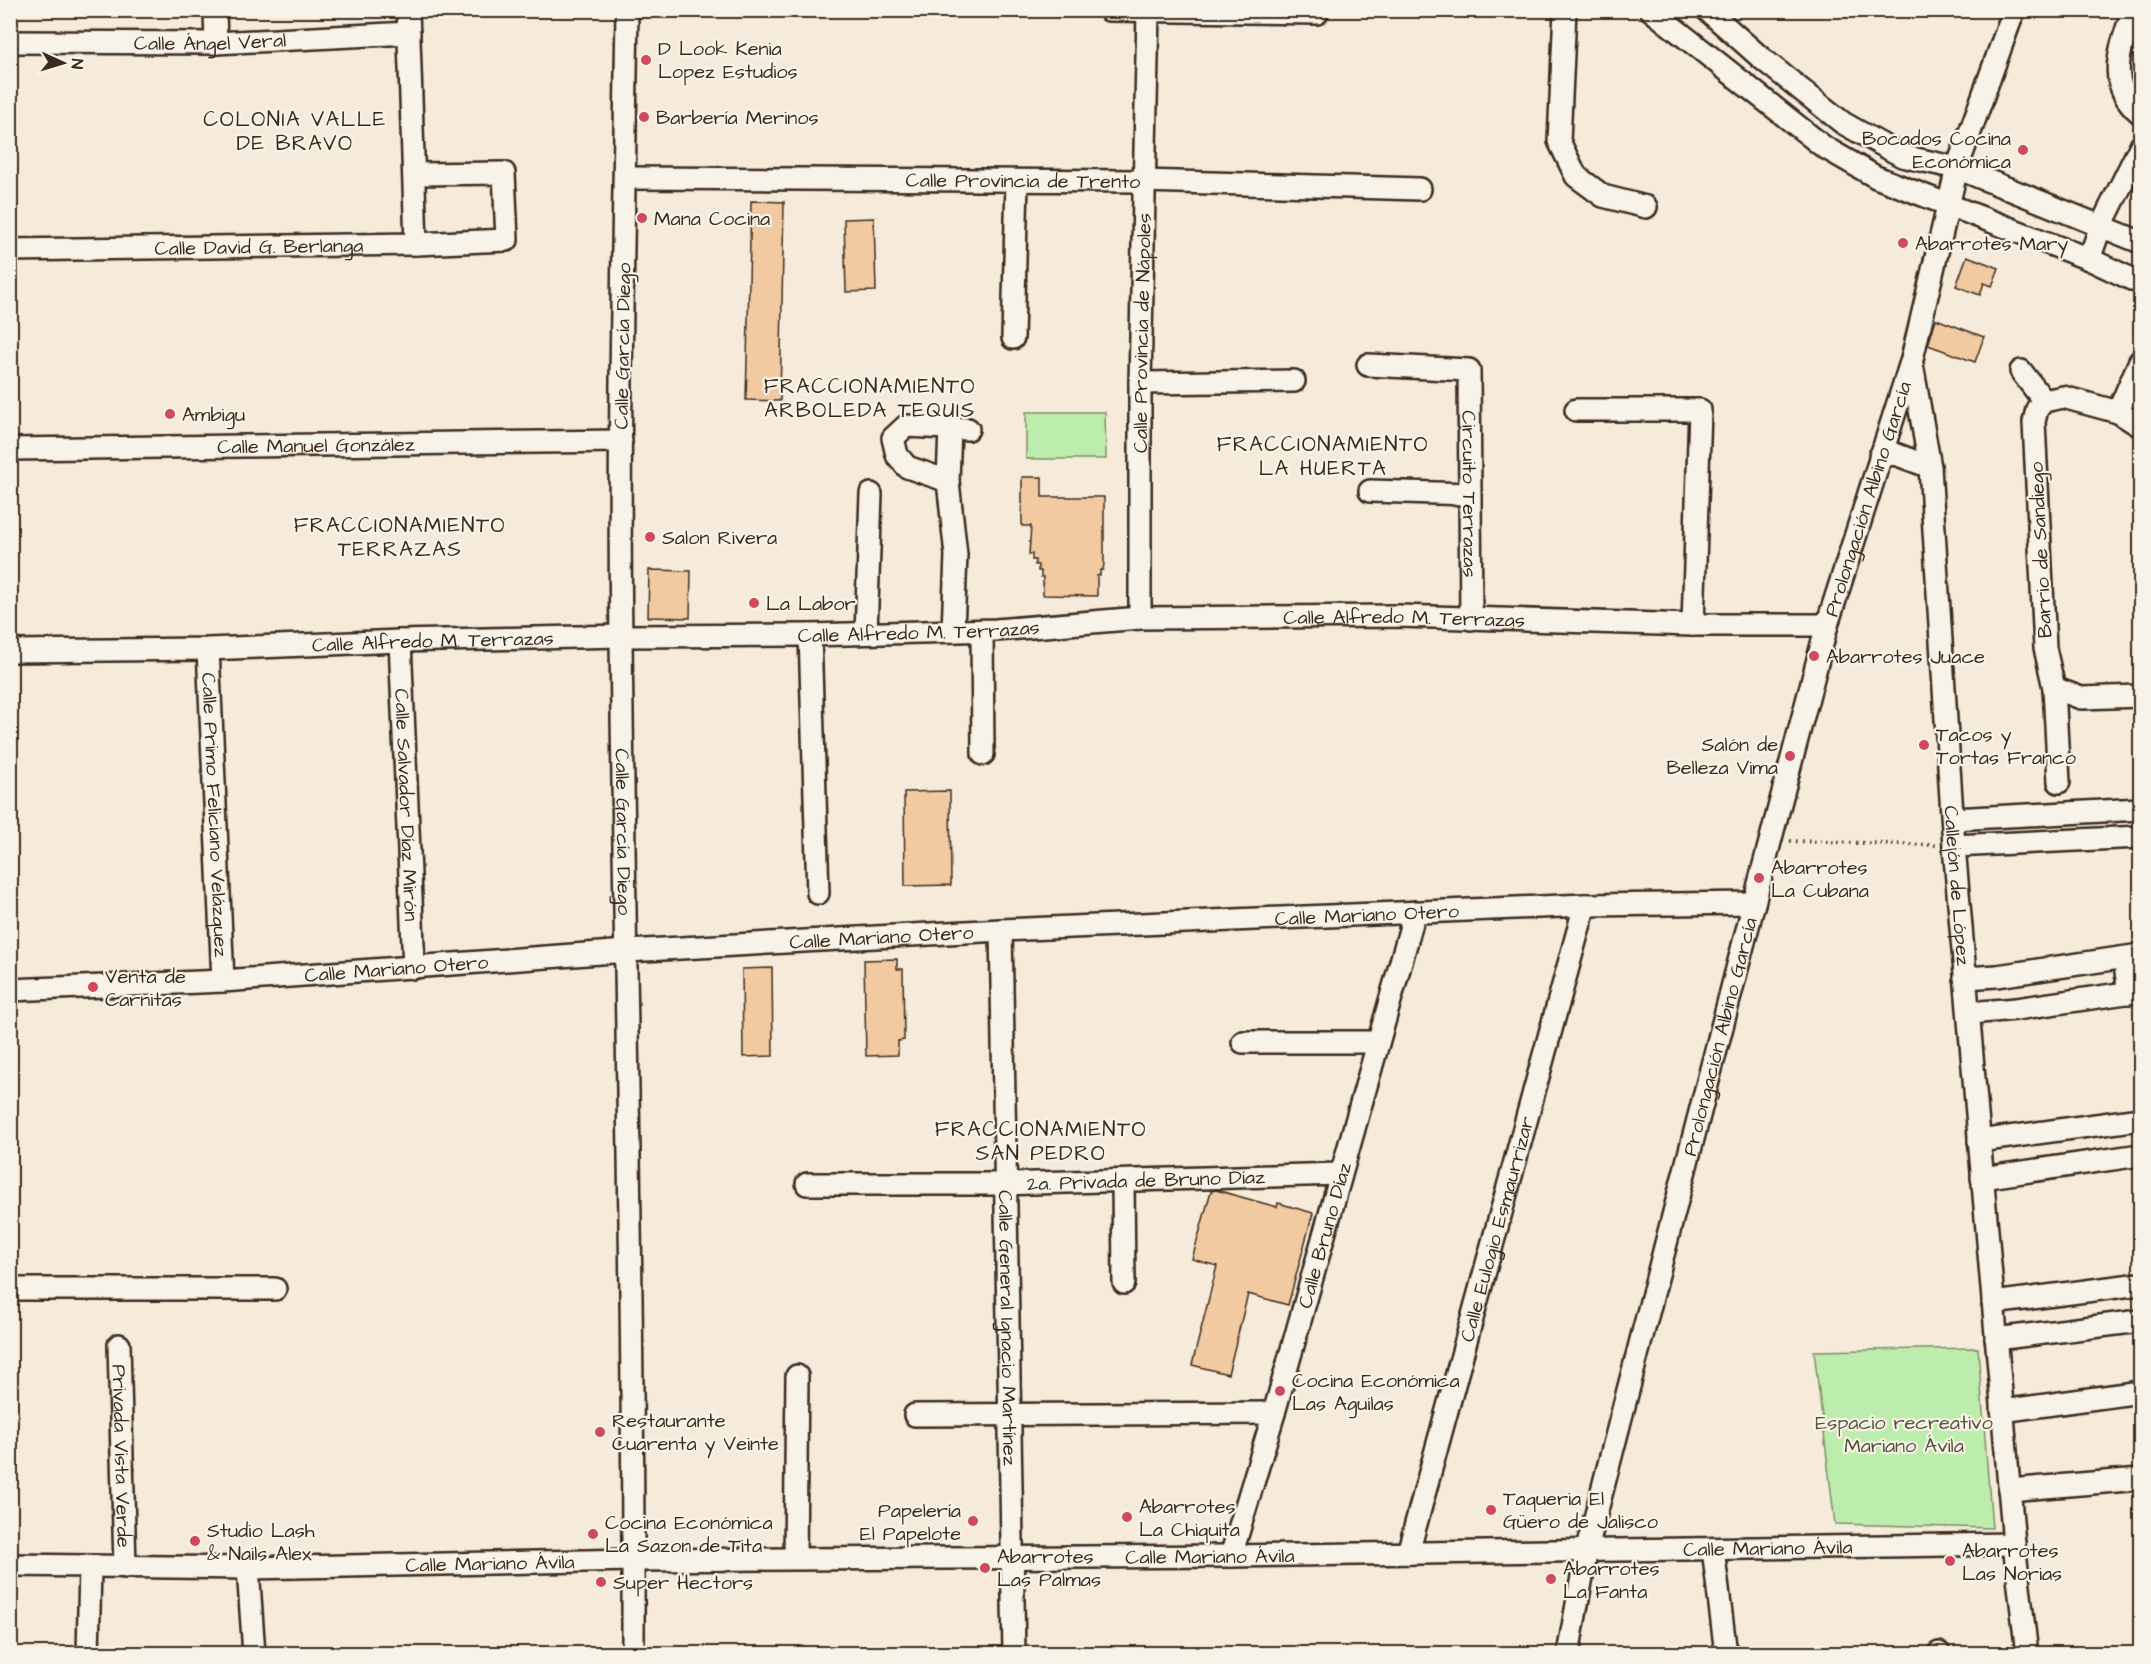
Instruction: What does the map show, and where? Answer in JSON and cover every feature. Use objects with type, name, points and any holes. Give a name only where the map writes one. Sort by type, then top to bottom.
[{"type":"street","points":[[215,10],[216,43]]},
{"type":"street","points":[[408,10],[416,244]]},
{"type":"street","name":"Calle García Diego","points":[[627,10],[621,441],[621,636],[627,951],[633,1653]]},
{"type":"street","points":[[1109,10],[1317,13]]},
{"type":"street","points":[[1565,10],[1559,141],[1576,176],[1603,196],[1646,207]]},
{"type":"street","points":[[1651,10],[1824,147],[1876,177],[2089,259],[2140,283]]},
{"type":"street","points":[[1707,10],[1760,57],[1843,123],[1902,156],[1957,168],[2140,242]]},
{"type":"street","name":"Prolongación Albino García","points":[[1568,1653],[1587,1549],[1827,625],[1912,360],[1957,168],[2014,10]]},
{"type":"street","points":[[2133,10],[2118,64],[2119,85],[2129,104],[2140,113]]},
{"type":"street","name":"Calle Provincia de Nápoles","points":[[1140,618],[1140,383],[1148,11]]},
{"type":"street","name":"Calle Ángel Veral","points":[[10,42],[216,43],[409,33]]},
{"type":"street","points":[[2089,259],[2101,226],[2140,147]]},
{"type":"street","name":"Calle David G. Berlanga","points":[[10,250],[416,244],[507,240],[504,173],[414,174]]},
{"type":"street","name":"Calle Provincia de Trento","points":[[625,178],[1143,181],[1420,189]]},
{"type":"street","points":[[1013,338],[1017,181]]},
{"type":"street","name":"Callejón de López","points":[[1912,360],[1929,467],[1954,846],[2009,1490],[2027,1653]]},
{"type":"street","points":[[2118,412],[2140,361]]},
{"type":"street","name":"Circuito Terrazas","points":[[1368,365],[1469,370],[1471,619]]},
{"type":"street","points":[[2021,371],[2044,401],[2063,397],[2118,412],[2140,426]]},
{"type":"street","points":[[1140,383],[1294,381]]},
{"type":"street","name":"Barrio de Sandiego","points":[[2044,401],[2037,409],[2034,422],[2045,648],[2054,688],[2059,782]]},
{"type":"street","points":[[1576,410],[1700,410],[1693,625]]},
{"type":"street","points":[[948,481],[907,467],[897,455],[893,438],[906,426],[959,428],[948,481],[956,555],[953,631]]},
{"type":"street","name":"Calle Manuel González","points":[[10,449],[621,441]]},
{"type":"street","points":[[1880,456],[1895,454],[1929,467]]},
{"type":"street","points":[[1370,491],[1469,494]]},
{"type":"street","points":[[866,633],[871,494]]},
{"type":"street","name":"Calle Alfredo M. Terrazas","points":[[10,651],[208,649],[400,641],[621,636],[982,631],[1140,618],[1398,616],[1693,625],[1827,625]]},
{"type":"street","points":[[982,631],[983,754]]},
{"type":"street","points":[[810,635],[818,893]]},
{"type":"street","name":"Calle Salvador Díaz Mirón","points":[[400,641],[414,968]]},
{"type":"street","name":"Calle Primo Feliciano Velázquez","points":[[208,649],[223,981]]},
{"type":"street","points":[[2054,688],[2081,698],[2140,696]]},
{"type":"street","points":[[1953,819],[2140,809]]},
{"type":"street","points":[[1954,846],[2140,837]]},
{"type":"street","name":"Calle Mariano Otero","points":[[10,990],[223,981],[627,951],[1001,930],[1585,905],[1754,903]]},
{"type":"street","name":"Calle Eulogio Esmaurrizar","points":[[1408,1552],[1585,905]]},
{"type":"street","name":"Calle Bruno Díaz","points":[[1231,1556],[1274,1413],[1415,912]]},
{"type":"street","name":"Calle General Ignacio Martínez","points":[[1001,930],[1014,1653]]},
{"type":"street","points":[[1965,978],[1997,976],[2132,957],[2135,992],[2016,1010],[1969,1013]]},
{"type":"street","points":[[1243,1042],[1378,1042]]},
{"type":"street","points":[[1979,1141],[2140,1119]]},
{"type":"street","points":[[1982,1178],[2140,1155]]},
{"type":"street","name":"2a. Privada de Bruno Díaz","points":[[807,1184],[1004,1185],[1340,1174]]},
{"type":"street","points":[[1123,1181],[1124,1283]]},
{"type":"street","points":[[1993,1304],[2140,1284]]},
{"type":"street","points":[[10,1288],[275,1289]]},
{"type":"street","points":[[1996,1339],[2140,1321]]},
{"type":"street","name":"Privada Vista Verde","points":[[119,1345],[124,1567]]},
{"type":"street","points":[[795,1558],[797,1376]]},
{"type":"street","points":[[2002,1411],[2140,1392]]},
{"type":"street","points":[[915,1415],[1274,1413]]},
{"type":"street","points":[[2009,1490],[2140,1479]]},
{"type":"street","name":"Calle Mariano Ávila","points":[[10,1565],[248,1568],[634,1560],[1231,1556],[1587,1549],[2014,1545]]},
{"type":"street","points":[[1713,1549],[1726,1653]]},
{"type":"street","points":[[88,1653],[90,1567]]},
{"type":"street","points":[[248,1568],[254,1653]]},
{"type":"path","points":[[1771,840],[1954,846]]},
{"type":"green space","points":[[1026,412],[1105,412],[1106,459],[1026,459]]},
{"type":"green space","name":"Espacio recreativo Mariano Ávila","points":[[1978,1348],[1992,1528],[1835,1524],[1814,1351]]},
{"type":"building","points":[[751,201],[784,202],[780,401],[746,400]]},
{"type":"building","points":[[874,218],[876,291],[846,292],[844,219]]},
{"type":"building","points":[[1967,256],[1999,268],[1992,286],[1984,283],[1980,295],[1956,286]]},
{"type":"building","points":[[1936,319],[1984,337],[1975,362],[1928,345]]},
{"type":"building","points":[[1022,477],[1042,477],[1042,497],[1104,497],[1104,564],[1103,570],[1100,570],[1100,575],[1097,576],[1097,596],[1043,595],[1041,571],[1038,571],[1035,560],[1032,560],[1032,554],[1029,554],[1031,526],[1022,526]]},
{"type":"building","points":[[649,570],[691,571],[690,618],[648,617]]},
{"type":"building","points":[[950,791],[951,885],[905,886],[904,792]]},
{"type":"building","points":[[897,959],[897,969],[903,969],[904,1040],[898,1041],[898,1055],[866,1056],[864,960]]},
{"type":"building","points":[[772,968],[773,1056],[743,1057],[742,969]]},
{"type":"building","points":[[1216,1190],[1277,1207],[1278,1203],[1313,1213],[1288,1305],[1248,1294],[1228,1374],[1192,1365],[1217,1266],[1192,1259],[1211,1191]]},
{"type":"place","name":"D Look Kenia Lopez Estudios","points":[[646,60]]},
{"type":"place","name":"Barbería Merinos","points":[[644,117]]},
{"type":"place","name":"Bocados Cocina Económica","points":[[2023,150]]},
{"type":"place","name":"Mana Cocina","points":[[642,218]]},
{"type":"place","name":"Abarrotes Mary","points":[[1903,243]]},
{"type":"place","name":"Ambigu","points":[[170,414]]},
{"type":"place","name":"Salon Rivera","points":[[650,537]]},
{"type":"place","name":"La Labor","points":[[754,603]]},
{"type":"place","name":"Abarrotes Juace","points":[[1814,656]]},
{"type":"place","name":"Tacos y Tortas Franco","points":[[1924,745]]},
{"type":"place","name":"Salón de Belleza Vima","points":[[1790,756]]},
{"type":"place","name":"Abarrotes La Cubana","points":[[1759,878]]},
{"type":"place","name":"Venta de Carnitas","points":[[93,987]]},
{"type":"place","name":"Cocina Económica Las Aguilas","points":[[1280,1391]]},
{"type":"place","name":"Restaurante Cuarenta y Veinte","points":[[600,1432]]},
{"type":"place","name":"Taqueria El Güero de Jalisco","points":[[1491,1510]]},
{"type":"place","name":"Abarrotes La Chiquita","points":[[1127,1517]]},
{"type":"place","name":"Papelería El Papelote","points":[[973,1521]]},
{"type":"place","name":"Cocina Económica La Sazon de Tita","points":[[593,1534]]},
{"type":"place","name":"Studio Lash & Nails Alex","points":[[195,1541]]},
{"type":"place","name":"Abarrotes Las Norias","points":[[1950,1561]]},
{"type":"place","name":"Abarrotes Las Palmas","points":[[985,1568]]},
{"type":"place","name":"Abarrotes La Fanta","points":[[1551,1579]]},
{"type":"place","name":"Super Hectors","points":[[601,1582]]},
{"type":"district","name":"COLONIA VALLE DE BRAVO","points":[[295,131]]},
{"type":"district","name":"FRACCIONAMIENTO ARBOLEDA TEQUIS","points":[[870,398]]},
{"type":"district","name":"FRACCIONAMIENTO LA HUERTA","points":[[1323,456]]},
{"type":"district","name":"FRACCIONAMIENTO TERRAZAS","points":[[400,537]]},
{"type":"district","name":"FRACCIONAMIENTO SAN PEDRO","points":[[1041,1141]]}]
